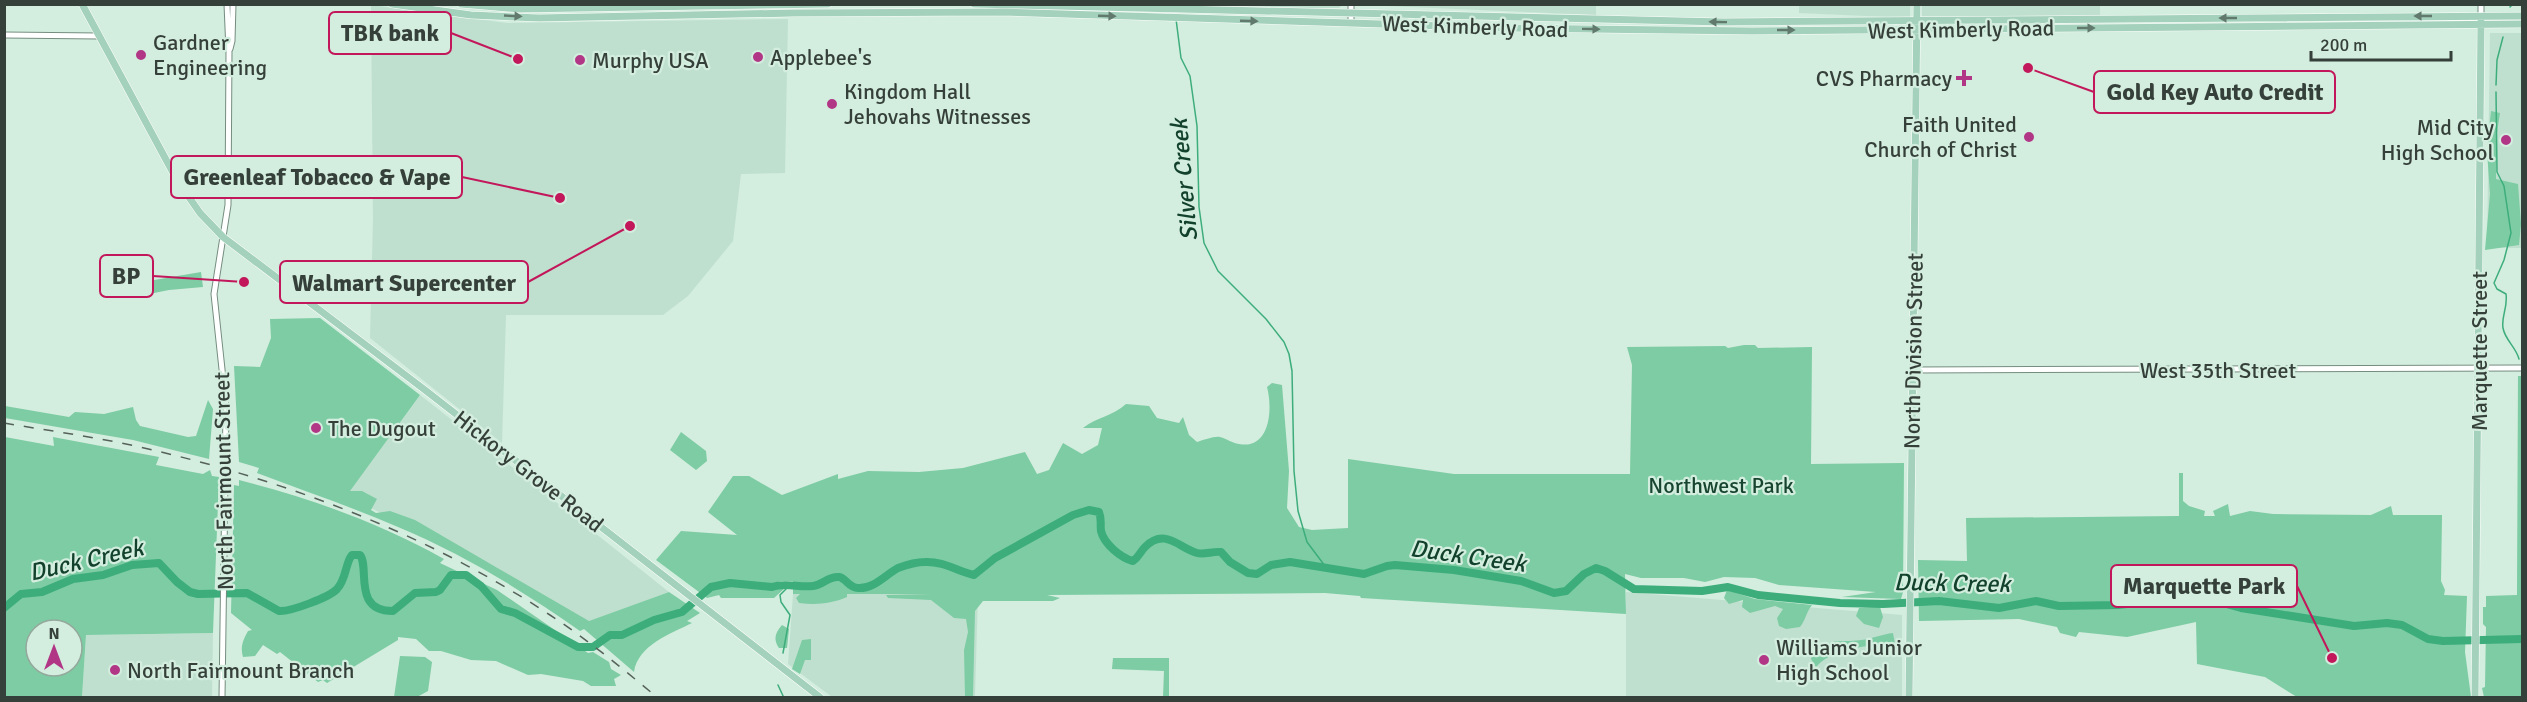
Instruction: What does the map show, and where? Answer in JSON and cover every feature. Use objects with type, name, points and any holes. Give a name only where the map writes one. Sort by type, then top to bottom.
[{"type":"main road","name":"Hickory Grove Road","points":[[82,4],[177,180],[200,213],[223,237],[425,390],[821,698]]},
{"type":"main road","points":[[408,4],[443,9],[450,4]]},
{"type":"main road","points":[[461,4],[520,9],[828,4]]},
{"type":"main road","name":"West Kimberly Road","points":[[974,4],[1191,10],[1508,28],[1682,30],[1917,29],[2481,20],[2523,16]]},
{"type":"main road","name":"North Division Street","points":[[1909,698],[1917,4]]},
{"type":"main road","name":"West Kimberly Road","points":[[397,5],[471,15],[558,18],[794,13],[1002,12],[1191,19],[1352,18],[1724,22],[2481,20],[2523,24]]},
{"type":"main road","points":[[558,9],[558,18]]},
{"type":"main road","name":"Marquette Street","points":[[2475,698],[2481,20]]},
{"type":"street","name":"North Fairmount Street","points":[[222,698],[226,407],[214,309],[217,270],[228,205],[227,4]]},
{"type":"street","name":"North Fairmount Street","points":[[229,51],[232,40],[233,4]]},
{"type":"street","points":[[1352,4],[1352,18]]},
{"type":"street","name":"Marquette Street","points":[[2481,4],[2481,20]]},
{"type":"street","points":[[4,35],[99,36]]},
{"type":"street","name":"West 35th Street","points":[[1913,370],[2523,368]]},
{"type":"shaded area","points":[[1234,4],[1342,5],[1339,8],[1305,9]]},
{"type":"shaded area","points":[[1596,4],[1596,15],[1364,5]]},
{"type":"shaded area","points":[[371,5],[507,23],[788,19],[785,173],[741,174],[733,241],[688,296],[663,315],[506,315],[502,443],[370,338],[373,219]]},
{"type":"shaded area","points":[[1799,5],[1910,5],[1910,18],[1799,13]]},
{"type":"shaded area","points":[[1922,5],[2100,5],[2100,16],[1922,18]]},
{"type":"shaded area","name":"Mid City High School","points":[[2490,33],[2522,33],[2522,248],[2487,248]]},
{"type":"shaded area","points":[[420,395],[669,592],[579,625],[496,567],[345,496]]},
{"type":"shaded area","name":"Williams Junior High School","points":[[1626,592],[1902,615],[1902,697],[1626,698]]},
{"type":"shaded area","points":[[793,594],[978,594],[975,697],[832,697],[788,664]]},
{"type":"shaded area","points":[[213,633],[212,697],[82,698],[86,635]]},
{"type":"green space","points":[[2491,111],[2500,113],[2496,139],[2496,179],[2518,184],[2521,224],[2519,245],[2485,250],[2490,194],[2487,151]]},
{"type":"green space","points":[[201,272],[203,287],[169,290],[134,297],[119,292],[120,282],[131,284]]},
{"type":"green space","name":"The Dugout","points":[[320,318],[420,395],[350,491],[362,491],[377,499],[371,510],[376,513],[390,511],[415,520],[589,621],[669,592],[700,613],[687,621],[692,623],[665,636],[648,648],[642,654],[634,672],[584,629],[580,631],[469,561],[398,527],[257,473],[259,468],[239,462],[234,366],[260,367],[271,338],[270,319]]},
{"type":"green space","name":"Northwest Park","points":[[1755,345],[1758,348],[1812,347],[1811,464],[1904,463],[1903,592],[1901,599],[1842,597],[1876,592],[1779,585],[1755,578],[1724,577],[1705,582],[1684,578],[1641,578],[1625,574],[1626,614],[1361,598],[1360,596],[1325,593],[1047,595],[1060,598],[1053,601],[983,601],[975,611],[973,697],[965,698],[964,650],[968,632],[966,619],[954,618],[931,600],[888,598],[886,595],[932,594],[847,594],[847,597],[835,601],[805,604],[799,603],[796,598],[800,594],[793,594],[793,581],[782,581],[757,587],[770,589],[785,583],[786,587],[774,598],[721,598],[719,595],[707,598],[656,560],[681,531],[737,535],[708,512],[733,476],[749,476],[782,495],[838,474],[838,479],[868,471],[919,472],[963,468],[1025,452],[1037,474],[1049,470],[1063,443],[1082,454],[1098,445],[1102,428],[1083,428],[1126,404],[1149,406],[1157,418],[1179,423],[1183,417],[1189,435],[1197,442],[1218,437],[1236,443],[1249,444],[1257,441],[1267,426],[1270,406],[1267,387],[1272,383],[1282,385],[1289,471],[1287,508],[1299,527],[1312,530],[1348,528],[1348,459],[1454,474],[1630,474],[1632,365],[1627,347],[1725,346],[1728,348]]},
{"type":"green space","points":[[2518,376],[2522,376],[2522,697],[2484,697],[2482,688],[2485,687],[2486,627],[2483,624],[2483,607],[2486,607],[2486,596],[2517,595]]},
{"type":"green space","points":[[208,400],[213,409],[209,459],[133,440],[5,418],[5,406],[69,417],[75,412],[104,414],[133,407],[140,426],[188,437],[196,436]]},
{"type":"green space","points":[[681,432],[706,451],[707,461],[696,470],[670,450]]},
{"type":"green space","points":[[5,437],[54,446],[53,437],[159,457],[156,465],[203,474],[210,470],[212,476],[219,477],[213,633],[86,635],[84,666],[84,618],[24,618],[24,678],[83,678],[82,697],[5,697]]},
{"type":"green space","points":[[2179,473],[2183,473],[2183,501],[2189,506],[2205,511],[2204,516],[2215,516],[2213,511],[2228,504],[2230,516],[2250,511],[2273,514],[2371,515],[2391,506],[2393,515],[2442,515],[2441,581],[2445,590],[2444,595],[2467,596],[2465,652],[2471,697],[2297,697],[2265,677],[2197,664],[2196,622],[2127,637],[2079,632],[2076,637],[2060,633],[2057,627],[2019,619],[1919,621],[1918,560],[1967,561],[1966,518],[2179,516]]},
{"type":"green space","points":[[239,480],[292,495],[370,523],[444,559],[440,563],[497,590],[588,653],[593,652],[609,662],[611,669],[621,675],[614,679],[616,686],[591,686],[583,681],[541,674],[528,675],[496,661],[471,660],[441,651],[429,651],[416,639],[398,637],[398,640],[327,683],[323,680],[318,682],[280,652],[277,654],[263,645],[255,656],[243,657],[243,641],[248,631],[252,630],[231,613],[234,485],[239,486]]},
{"type":"green space","points":[[1727,590],[1755,599],[1812,605],[1800,627],[1786,629],[1779,626],[1777,618],[1783,609],[1775,606],[1750,613],[1742,607],[1743,600],[1729,604],[1724,598]]},
{"type":"green space","points":[[1880,607],[1883,617],[1879,628],[1864,624],[1856,616],[1859,608]]},
{"type":"green space","points":[[782,625],[789,629],[787,648],[779,648],[775,639]]},
{"type":"green space","points":[[1893,633],[1895,644],[1842,651],[1816,667],[1811,659],[1812,652],[1831,642],[1853,641]]},
{"type":"green space","points":[[811,639],[811,660],[805,660],[800,674],[792,669],[802,640]]},
{"type":"green space","points":[[400,656],[425,657],[432,662],[428,691],[417,697],[394,697]]},
{"type":"green space","points":[[1113,658],[1169,658],[1169,697],[1163,697],[1164,671],[1112,669]]},
{"type":"waterway","points":[[2510,7],[2513,4]]},
{"type":"waterway","name":"Silver Creek","points":[[1176,19],[1181,58],[1190,76],[1197,126],[1199,207],[1204,243],[1218,271],[1266,319],[1284,342],[1289,354],[1292,371],[1294,471],[1298,511],[1307,542],[1328,570]]},
{"type":"waterway","points":[[2496,85],[2497,60],[2503,37]]},
{"type":"waterway","points":[[2496,92],[2497,172],[2504,186],[2511,233],[2504,260],[2494,283],[2497,289],[2506,294],[2503,328],[2519,359]]},
{"type":"waterway","name":"Duck Creek","points":[[4,608],[21,594],[42,592],[73,579],[103,575],[132,565],[159,563],[190,592],[198,594],[247,593],[279,611],[284,611],[310,603],[333,592],[342,582],[352,555],[360,555],[363,561],[367,597],[380,609],[393,611],[415,593],[440,590],[451,575],[466,575],[481,586],[501,609],[515,613],[578,647],[593,647],[610,635],[622,635],[654,620],[682,612],[711,587],[730,583],[772,587],[808,586],[839,577],[852,586],[864,588],[898,568],[925,562],[944,565],[974,575],[995,558],[1073,515],[1089,510],[1099,512],[1101,531],[1106,541],[1118,554],[1133,561],[1152,541],[1165,539],[1197,553],[1221,552],[1230,562],[1248,573],[1257,574],[1271,565],[1290,562],[1364,574],[1395,565],[1454,570],[1521,581],[1554,593],[1566,591],[1584,574],[1596,568],[1634,589],[1702,591],[1728,587],[1758,595],[1840,603],[1883,604],[1939,601],[1999,608],[2036,601],[2059,606],[2118,605],[2179,598],[2208,599],[2241,608],[2354,626],[2387,623],[2402,625],[2428,639],[2443,641],[2522,639]]},
{"type":"waterway","points":[[783,653],[790,615],[781,602],[780,595],[790,585]]},
{"type":"waterway","points":[[778,685],[784,698]]},
{"type":"railway","points":[[4,423],[122,443],[212,465],[263,480],[363,517],[459,561],[505,587],[578,634],[658,698]]},
{"type":"place","name":"Gardner Engineering","points":[[141,55]]},
{"type":"place","name":"Applebee's","points":[[758,57]]},
{"type":"place","name":"TBK bank","points":[[518,59]]},
{"type":"place","name":"Murphy USA","points":[[580,60]]},
{"type":"place","name":"Gold Key Auto Credit","points":[[2028,68]]},
{"type":"place","name":"CVS Pharmacy","points":[[1964,78]]},
{"type":"place","name":"Kingdom Hall Jehovahs Witnesses","points":[[832,104]]},
{"type":"place","name":"Faith United Church of Christ","points":[[2029,137]]},
{"type":"place","name":"Mid City High School","points":[[2506,140]]},
{"type":"place","name":"Greenleaf Tobacco & Vape","points":[[560,198]]},
{"type":"place","name":"Walmart Supercenter","points":[[630,226]]},
{"type":"place","name":"BP","points":[[244,282]]},
{"type":"place","name":"The Dugout","points":[[316,428]]},
{"type":"place","name":"Marquette Park","points":[[2332,658]]},
{"type":"place","name":"Williams Junior High School","points":[[1764,660]]},
{"type":"place","name":"North Fairmount Branch","points":[[115,670]]}]
